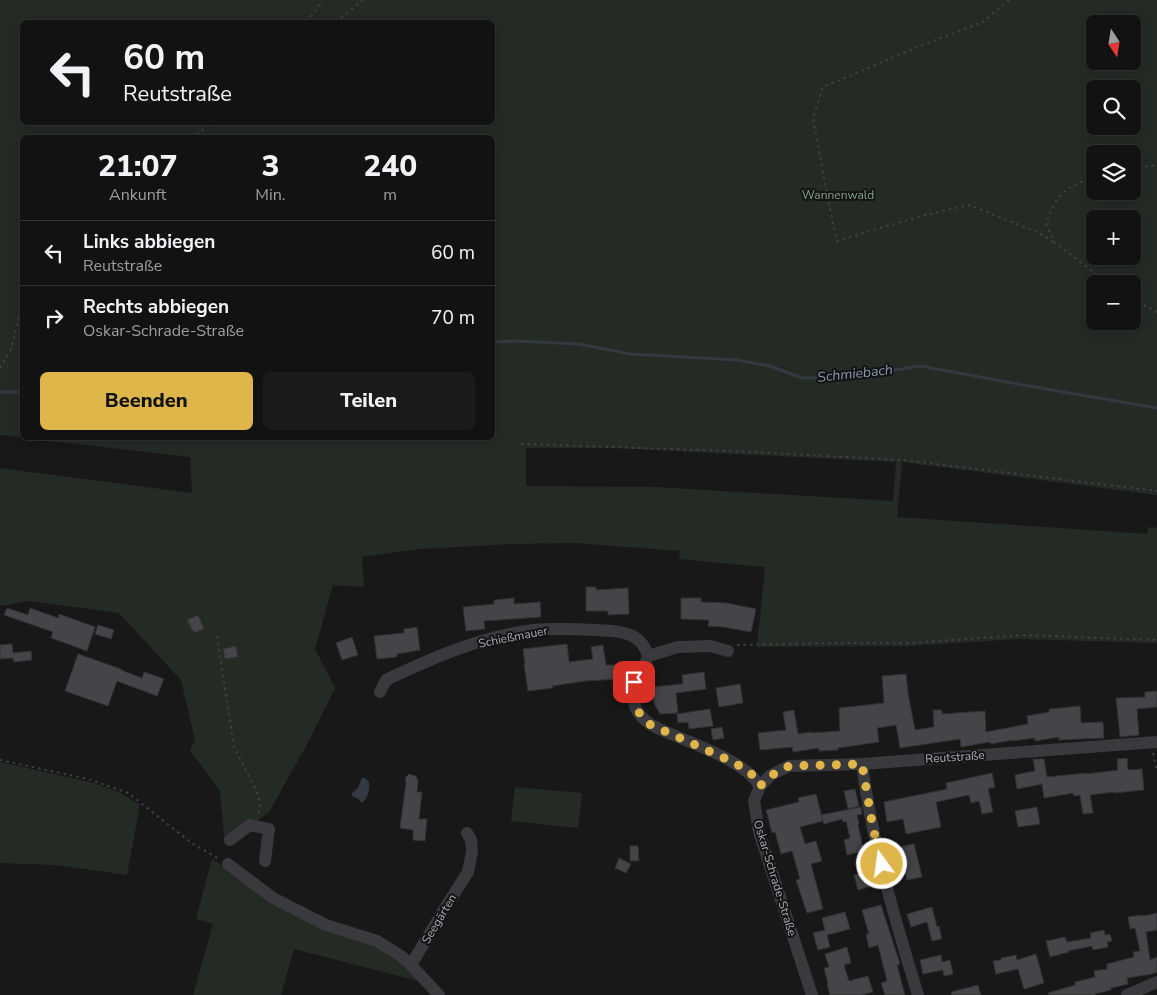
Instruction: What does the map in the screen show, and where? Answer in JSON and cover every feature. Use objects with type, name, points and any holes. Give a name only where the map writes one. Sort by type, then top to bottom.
[{"type":"street","name":"Schießmauer","points":[[380,692],[386,680],[452,652],[498,637],[533,630],[619,631],[631,635],[644,644],[648,656]]},
{"type":"street","points":[[728,651],[710,646],[678,647],[648,656],[634,682],[633,695],[635,705],[641,716],[649,724],[733,762],[750,772],[760,786]]},
{"type":"street","name":"Reutstraße","points":[[760,786],[772,775],[789,766],[862,764],[1155,743]]},
{"type":"street","points":[[862,764],[873,828],[901,938],[918,995]]},
{"type":"street","name":"Oskar-Schrade-Straße","points":[[760,786],[754,801],[759,832],[812,995]]},
{"type":"street","points":[[230,840],[250,825],[269,829],[265,861]]},
{"type":"street","name":"Seegärten","points":[[411,965],[468,872],[472,851],[471,840],[467,833]]},
{"type":"street","points":[[228,864],[273,898],[326,925],[377,941],[401,956],[439,995]]},
{"type":"street","points":[[1127,995],[1157,982]]},
{"type":"path","points":[[308,20],[323,0]]},
{"type":"path","points":[[338,20],[362,0]]},
{"type":"path","points":[[1009,0],[983,22],[823,87],[813,118],[837,241],[921,216],[969,205],[1037,232],[1054,242],[1097,275]]},
{"type":"path","points":[[195,135],[209,125]]},
{"type":"path","points":[[1141,167],[1157,165]]},
{"type":"path","points":[[1054,242],[1046,224],[1051,208],[1062,193],[1070,187],[1086,181]]},
{"type":"path","points":[[1141,304],[1157,312]]},
{"type":"path","points":[[0,368],[11,348],[20,312]]},
{"type":"path","points":[[521,444],[732,451],[903,460],[1157,491]]},
{"type":"path","points":[[728,651],[732,646],[911,643],[1023,635],[1157,640]]},
{"type":"path","points":[[217,636],[234,748],[259,799],[259,812],[250,825]]},
{"type":"path","points":[[1155,743],[1157,772]]},
{"type":"path","points":[[0,760],[88,779],[128,793],[193,844],[228,864]]},
{"type":"green space","name":"Wannenwald","points":[[0,0],[1157,0],[1157,495],[902,462],[897,517],[1147,534],[1148,527],[1157,528],[1157,643],[1019,639],[908,646],[757,647],[765,567],[679,559],[680,551],[576,543],[420,549],[362,557],[364,587],[333,585],[315,649],[335,688],[305,748],[269,812],[225,845],[220,791],[190,750],[195,740],[181,680],[119,613],[29,601],[0,606],[0,468],[192,493],[190,457],[41,440],[495,440],[495,135],[20,135],[20,437],[0,435]],"holes":[[[526,448],[615,448],[896,462],[893,501],[655,487],[526,486]]]},
{"type":"green space","points":[[0,762],[94,783],[121,793],[140,805],[127,875],[57,865],[0,863]]},
{"type":"green space","points":[[515,787],[582,793],[578,828],[511,821]]},
{"type":"green space","points":[[212,859],[226,868],[375,943],[402,961],[422,982],[294,949],[281,995],[193,995],[213,924],[196,919]]},
{"type":"shaded area","points":[[362,778],[369,782],[369,791],[362,803],[352,796],[352,793],[358,788]]},
{"type":"building","points":[[586,587],[596,587],[596,590],[628,588],[629,614],[608,615],[608,611],[586,611]]},
{"type":"building","points":[[514,598],[514,604],[540,602],[541,617],[484,621],[485,629],[466,631],[463,607],[494,604],[494,600]]},
{"type":"building","points":[[681,598],[701,598],[701,602],[727,603],[756,609],[751,632],[708,626],[709,620],[681,619]]},
{"type":"building","points":[[7,608],[28,615],[30,608],[58,618],[59,614],[95,627],[87,651],[51,638],[53,632],[4,615]]},
{"type":"building","points":[[198,615],[204,629],[194,633],[187,620]]},
{"type":"building","points":[[98,625],[114,630],[111,639],[95,634]]},
{"type":"building","points":[[417,627],[420,650],[397,654],[397,657],[377,659],[374,636],[404,633],[404,629]]},
{"type":"building","points":[[352,637],[358,655],[342,660],[336,643]]},
{"type":"building","points":[[12,644],[13,653],[31,651],[32,660],[14,662],[13,658],[0,659],[0,645]]},
{"type":"building","points":[[567,644],[569,662],[593,659],[591,647],[603,645],[606,665],[616,665],[617,679],[585,681],[528,691],[523,649]]},
{"type":"building","points":[[236,646],[238,657],[225,659],[223,649]]},
{"type":"building","points":[[78,654],[142,678],[144,672],[164,679],[157,696],[117,681],[108,706],[65,691]]},
{"type":"building","points":[[704,672],[706,689],[676,693],[678,713],[660,714],[654,703],[652,687],[683,684],[682,675]]},
{"type":"building","points":[[906,674],[915,730],[934,727],[933,710],[942,710],[942,714],[985,711],[986,732],[1028,724],[1027,716],[1049,712],[1049,709],[1080,706],[1081,723],[1103,722],[1104,738],[1059,740],[1059,737],[1035,741],[1035,738],[961,747],[960,739],[900,748],[896,725],[877,728],[879,742],[838,748],[838,750],[819,751],[819,748],[793,752],[792,747],[760,750],[758,733],[786,730],[783,712],[794,710],[798,734],[840,731],[839,708],[884,703],[882,676]]},
{"type":"building","points":[[740,684],[743,703],[719,707],[716,688]]},
{"type":"building","points":[[1157,691],[1157,707],[1137,709],[1139,735],[1120,737],[1116,698],[1145,697],[1145,692]]},
{"type":"building","points":[[710,709],[713,726],[689,729],[688,722],[678,723],[677,714]]},
{"type":"building","points":[[722,727],[724,738],[713,740],[711,729]]},
{"type":"building","points":[[1127,758],[1128,770],[1142,769],[1144,790],[1090,795],[1093,813],[1083,814],[1080,795],[1074,796],[1073,793],[1044,798],[1042,784],[1017,789],[1015,775],[1035,771],[1033,759],[1044,759],[1047,777],[1118,770],[1117,759]]},
{"type":"building","points":[[992,773],[995,787],[988,789],[993,812],[982,814],[979,801],[971,803],[969,795],[936,802],[941,827],[906,834],[903,819],[887,822],[884,802],[947,789],[946,783]]},
{"type":"building","points":[[409,774],[416,776],[418,781],[417,792],[422,792],[419,819],[427,819],[425,841],[413,840],[413,830],[400,828],[405,780]]},
{"type":"building","points":[[855,789],[859,806],[848,809],[844,791]]},
{"type":"building","points":[[816,794],[823,821],[800,827],[805,844],[816,841],[822,861],[811,864],[823,909],[807,913],[796,880],[800,879],[792,851],[781,854],[775,832],[772,833],[766,810],[799,802],[798,798]]},
{"type":"building","points":[[861,807],[862,814],[857,815],[864,851],[847,855],[844,840],[850,838],[846,821],[843,822],[842,819],[824,824],[821,815]]},
{"type":"building","points":[[1037,807],[1040,824],[1018,827],[1015,811]]},
{"type":"building","points":[[914,844],[922,877],[907,880],[899,847]]},
{"type":"building","points":[[630,846],[638,846],[639,861],[630,861]]},
{"type":"building","points":[[619,858],[631,864],[626,873],[615,868]]},
{"type":"building","points":[[873,870],[876,885],[858,890],[854,875]]},
{"type":"building","points":[[881,905],[900,964],[897,965],[905,995],[885,995],[881,983],[887,981],[878,945],[869,948],[866,934],[869,934],[862,910]]},
{"type":"building","points":[[932,907],[942,939],[932,941],[927,922],[911,927],[907,914]]},
{"type":"building","points":[[845,912],[850,929],[827,935],[830,947],[818,950],[813,933],[825,930],[822,918]]},
{"type":"building","points":[[1157,913],[1157,930],[1146,932],[1150,960],[1157,957],[1157,972],[1127,978],[1128,984],[1111,988],[1111,990],[1095,995],[1049,995],[1048,993],[1075,985],[1075,982],[1095,977],[1094,971],[1107,969],[1107,964],[1134,957],[1133,952],[1140,951],[1135,928],[1130,929],[1128,917]]},
{"type":"building","points":[[1104,930],[1105,935],[1110,934],[1112,941],[1107,942],[1108,947],[1093,950],[1092,946],[1050,957],[1046,941],[1065,937],[1067,942],[1091,938],[1090,933]]},
{"type":"building","points":[[847,947],[851,963],[844,965],[849,981],[868,976],[873,992],[862,995],[830,995],[824,968],[829,967],[825,954]]},
{"type":"building","points":[[1036,954],[1044,983],[1024,989],[1018,969],[996,974],[993,961],[1016,955],[1017,960]]},
{"type":"building","points":[[941,955],[942,962],[950,960],[953,974],[944,976],[943,970],[923,974],[920,960]]},
{"type":"building","points":[[978,985],[981,995],[952,995],[951,992]]},
{"type":"waterway","name":"Schmiebach","points":[[495,342],[579,344],[630,354],[737,360],[770,366],[802,378],[852,377],[920,366],[1157,408]]},
{"type":"waterway","name":"Schmiebach","points":[[0,392],[20,392]]},
{"type":"route","points":[[634,682],[633,695],[636,709],[649,724],[733,762],[750,772],[760,786],[772,775],[789,766],[862,764],[873,828],[882,864]]}]
